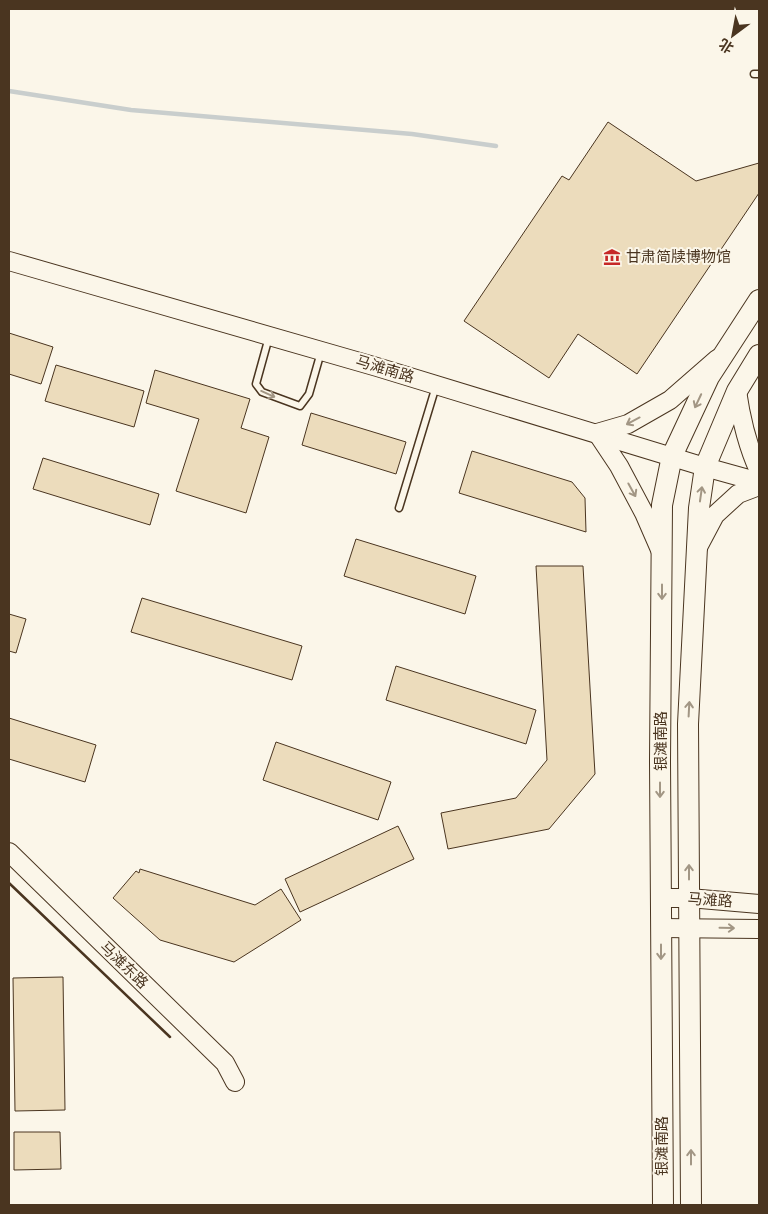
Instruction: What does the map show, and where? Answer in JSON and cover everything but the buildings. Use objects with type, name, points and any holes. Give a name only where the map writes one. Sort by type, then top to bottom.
[{"type":"main road","name":"马滩南路","points":[[9,261],[322,351],[759,482]]},
{"type":"main road","name":"银滩南路","points":[[663,1205],[661,928],[662,505],[672,456],[709,378],[759,300]]},
{"type":"main road","points":[[662,555],[644,513],[619,466],[597,433],[628,424],[670,400],[727,350]]},
{"type":"main road","name":"银滩南路","points":[[691,1205],[688,724],[699,508],[705,467],[737,391],[759,355]]},
{"type":"main road","points":[[737,391],[741,420],[751,455],[759,471]]},
{"type":"main road","points":[[697,549],[715,515],[738,494],[759,486]]},
{"type":"main road","name":"马滩东路","points":[[9,852],[225,1064],[235,1082]]},
{"type":"main road","name":"马滩路","points":[[661,898],[689,898],[759,904]]},
{"type":"main road","name":"马滩路","points":[[661,928],[759,928]]},
{"type":"lane","points":[[269,336],[256,384],[262,392],[300,406],[309,394],[322,351]]},
{"type":"lane","points":[[399,508],[436,385]]},
{"type":"waterway","points":[[9,91],[131,110],[412,134],[496,146]]},
{"type":"wall","points":[[9,883],[170,1037]]},
{"type":"place","name":"甘肃简牍博物馆","points":[[612,257]]}]
